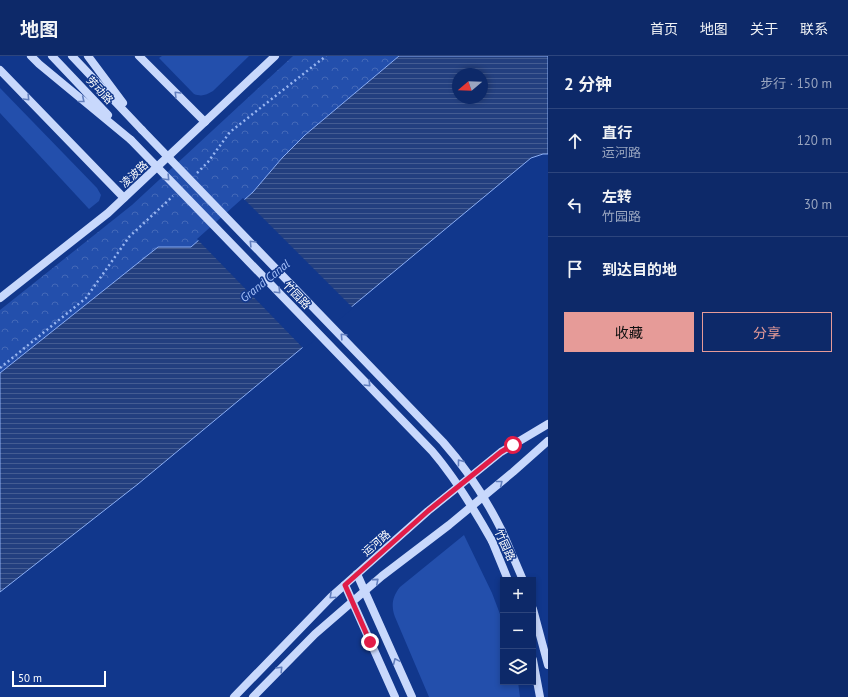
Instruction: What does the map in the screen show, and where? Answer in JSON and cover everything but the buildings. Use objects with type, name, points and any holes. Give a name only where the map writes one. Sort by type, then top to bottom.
[{"type":"street","name":"竹园路","points":[[31,56],[131,140],[432,450],[460,486],[473,508],[492,541],[507,577]]},
{"type":"street","name":"劳动路","points":[[52,56],[131,140]]},
{"type":"street","name":"劳动路","points":[[72,56],[142,130]]},
{"type":"street","name":"竹园路","points":[[88,56],[142,130],[444,442],[485,498],[502,531],[522,577]]},
{"type":"street","points":[[139,56],[205,122]]},
{"type":"street","name":"凌波路","points":[[0,297],[108,213],[275,56]]},
{"type":"street","points":[[0,70],[124,198]]},
{"type":"street","name":"运河路","points":[[234,697],[331,597],[428,511],[501,452],[548,424]]},
{"type":"street","points":[[253,697],[315,634],[364,591],[455,520],[548,441]]},
{"type":"street","points":[[357,574],[412,697]]},
{"type":"street","points":[[345,585],[395,697]]},
{"type":"street","points":[[534,613],[548,665]]},
{"type":"street","points":[[536,676],[540,697]]},
{"type":"path","points":[[191,178],[208,162],[230,132],[326,56]]},
{"type":"path","points":[[0,368],[86,298],[129,236],[174,194]]},
{"type":"green space","points":[[162,56],[249,56],[213,91],[202,95],[197,95],[194,94],[159,58]]},
{"type":"green space","points":[[293,56],[399,56],[305,135],[282,158],[253,192],[191,247],[158,247],[0,373],[0,310],[132,205]]},
{"type":"green space","points":[[0,88],[97,188],[101,195],[99,201],[89,209],[0,113]]},
{"type":"green space","points":[[464,535],[492,593],[500,614],[500,685],[518,685],[520,697],[429,697],[395,617],[393,602],[395,594],[400,587]]},
{"type":"water","name":"Grand Canal","points":[[399,56],[548,56],[548,154],[531,158],[138,484],[0,592],[0,373],[158,247],[191,247],[253,192],[282,158],[305,135]]},
{"type":"pier","points":[[243,198],[353,308],[304,349],[197,239]]},
{"type":"route","points":[[370,642],[345,585],[428,511],[501,452],[513,445]]}]
